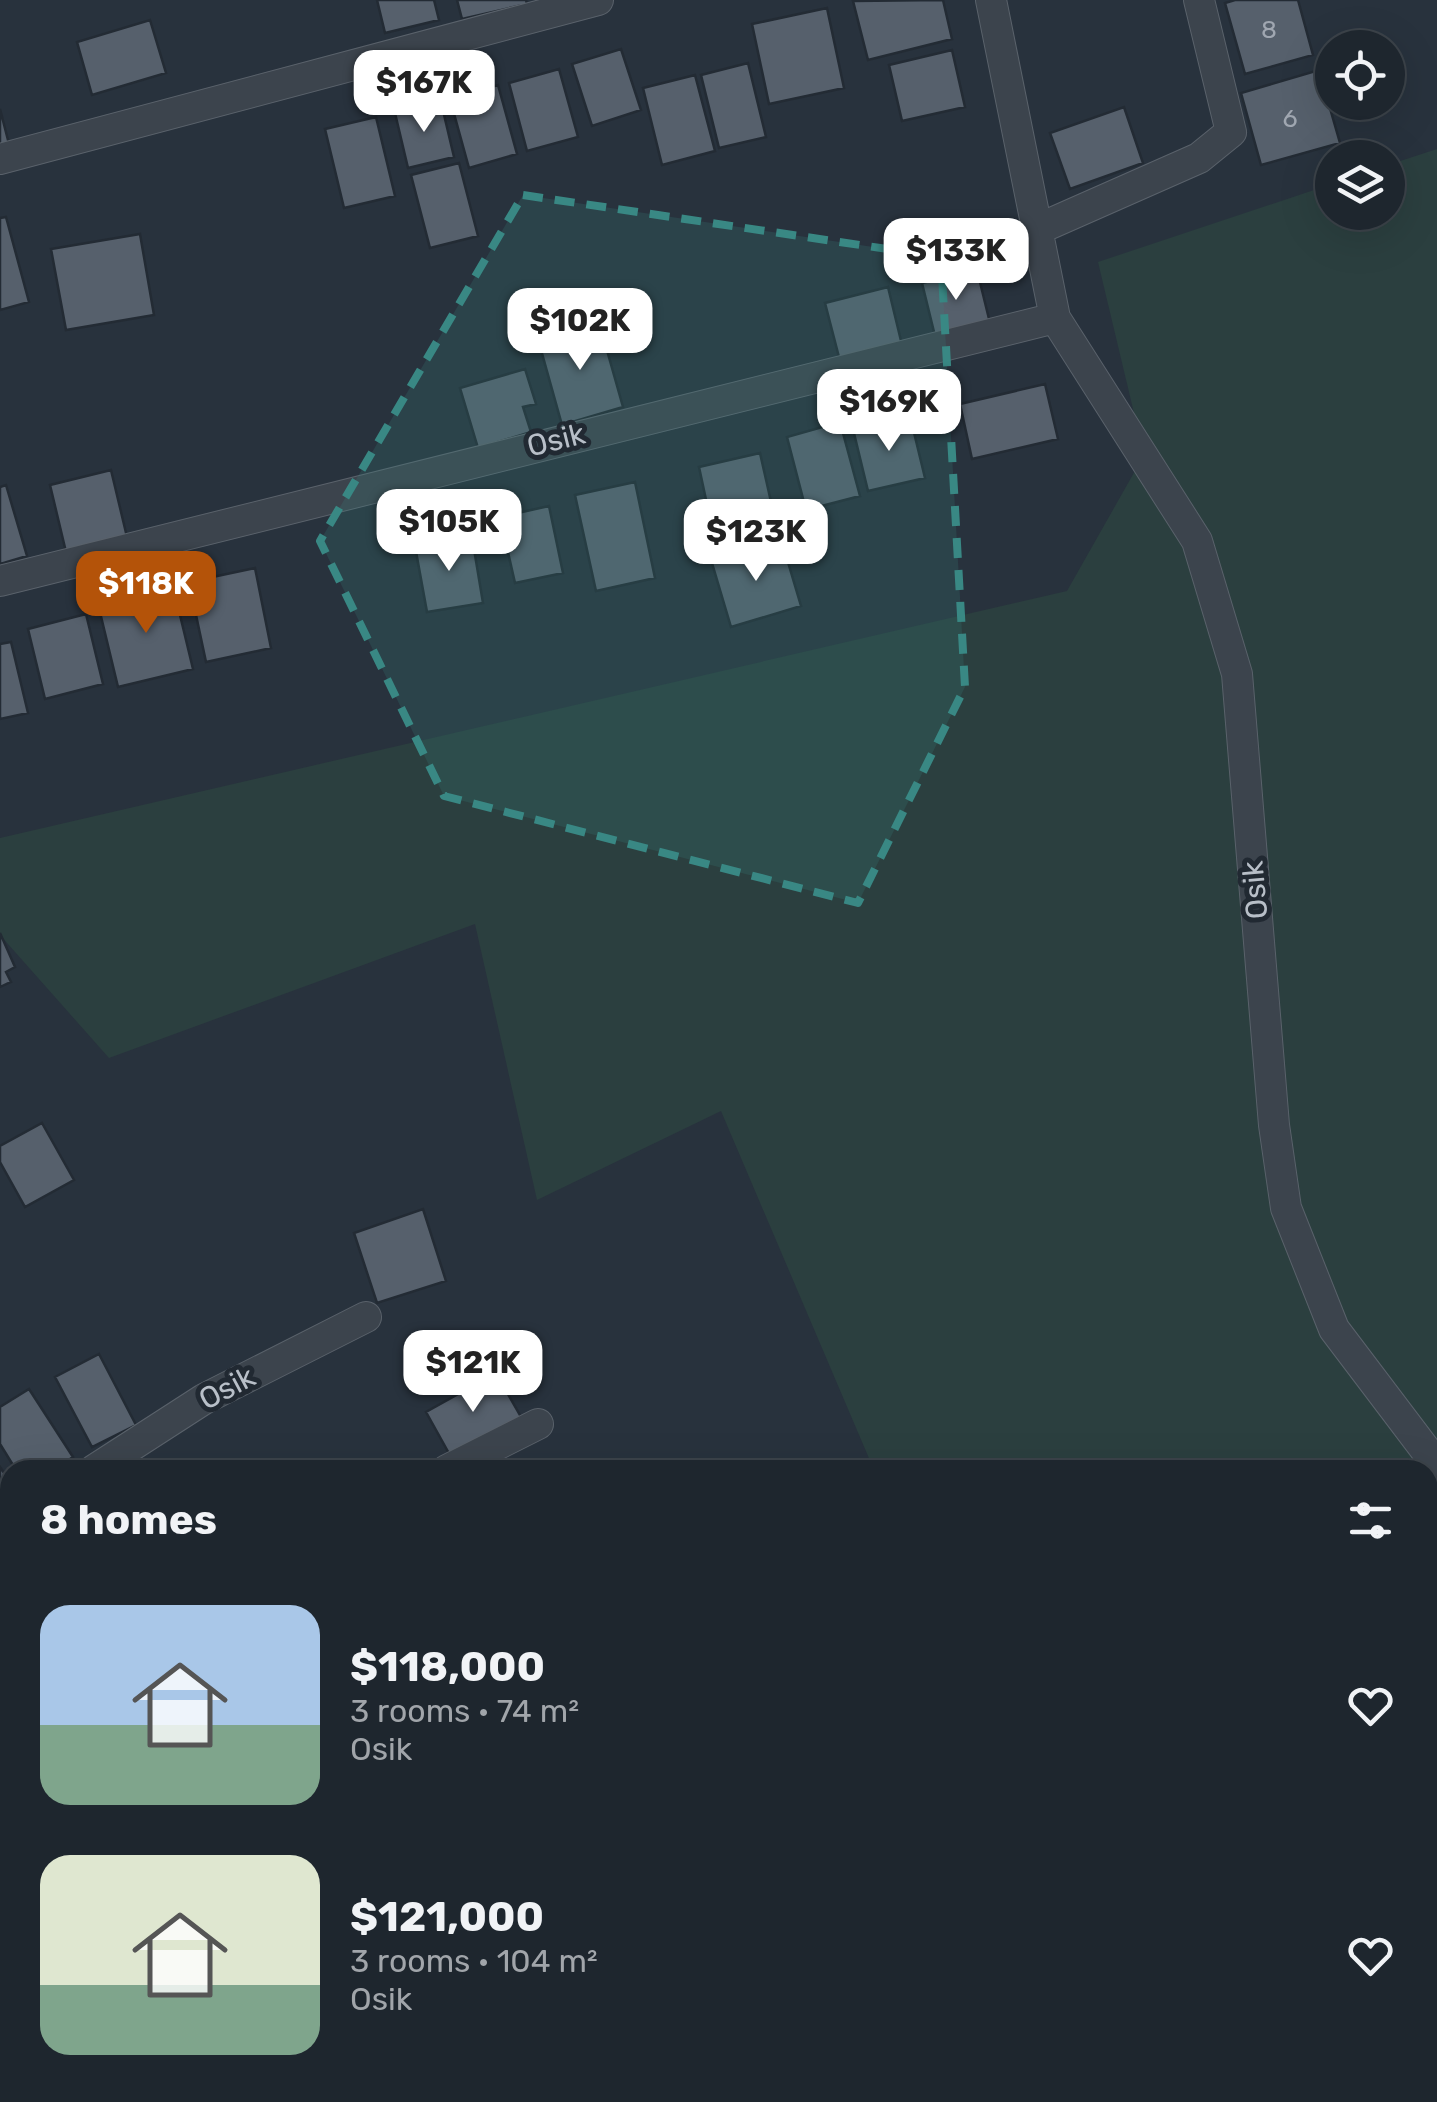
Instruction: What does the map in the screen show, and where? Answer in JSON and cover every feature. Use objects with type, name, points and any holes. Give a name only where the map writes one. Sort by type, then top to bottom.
[{"type":"street","points":[[0,158],[598,0]]},
{"type":"street","name":"Osik","points":[[992,0],[1054,318],[1197,541],[1237,674],[1274,1125],[1286,1208],[1334,1329],[1434,1460]]},
{"type":"street","points":[[1036,230],[1199,158],[1231,132],[1199,0]]},
{"type":"street","name":"Osik","points":[[0,580],[1054,318]]},
{"type":"street","name":"Osik","points":[[109,1460],[204,1399],[366,1316]]},
{"type":"street","points":[[467,1460],[538,1424]]},
{"type":"highlighted area","points":[[523,195],[941,257],[965,687],[858,903],[444,796],[320,541]]},
{"type":"green space","points":[[1437,149],[1437,1460],[870,1460],[721,1111],[537,1200],[475,924],[109,1058],[0,935],[0,838],[1067,591],[1144,455],[1098,262],[1315,190],[1315,230],[1405,230],[1405,159]]},
{"type":"building","points":[[377,0],[434,0],[439,20],[385,33]]},
{"type":"building","points":[[457,0],[526,0],[527,4],[462,19]]},
{"type":"building","points":[[943,0],[952,39],[868,60],[853,1]]},
{"type":"building","points":[[1298,0],[1313,55],[1245,74],[1225,3]]},
{"type":"building","points":[[827,8],[844,88],[769,104],[752,24]]},
{"type":"building","points":[[150,20],[166,73],[92,95],[77,42]]},
{"type":"building","points":[[621,49],[641,110],[592,126],[572,64]]},
{"type":"building","points":[[952,50],[965,107],[902,121],[889,65]]},
{"type":"building","points":[[748,63],[766,137],[719,148],[701,75]]},
{"type":"building","points":[[559,69],[578,137],[527,151],[509,83]]},
{"type":"building","points":[[1315,71],[1315,120],[1333,120],[1339,140],[1315,140],[1315,150],[1261,165],[1241,93]]},
{"type":"building","points":[[695,75],[715,151],[662,165],[643,88]]},
{"type":"building","points":[[498,85],[517,154],[469,168],[450,99]]},
{"type":"building","points":[[441,102],[454,157],[408,168],[395,113]]},
{"type":"building","points":[[1124,107],[1143,163],[1070,189],[1050,133]]},
{"type":"building","points":[[0,109],[9,144],[0,147]]},
{"type":"building","points":[[376,117],[395,196],[344,208],[325,129]]},
{"type":"building","points":[[459,163],[478,236],[430,248],[411,175]]},
{"type":"building","points":[[6,217],[29,302],[0,310],[0,218]]},
{"type":"building","points":[[140,234],[154,315],[66,330],[51,249]]},
{"type":"building","points":[[977,270],[990,323],[935,336],[922,283]]},
{"type":"building","points":[[888,287],[902,345],[840,361],[825,303]]},
{"type":"building","points":[[599,322],[623,407],[562,425],[538,339]]},
{"type":"building","points":[[525,369],[536,404],[523,407],[531,432],[478,448],[460,388]]},
{"type":"building","points":[[1045,384],[1058,439],[972,459],[960,404]]},
{"type":"building","points":[[910,416],[925,478],[868,491],[853,429]]},
{"type":"building","points":[[840,422],[860,496],[806,510],[787,437]]},
{"type":"building","points":[[760,453],[776,524],[714,537],[699,467]]},
{"type":"building","points":[[111,470],[127,537],[66,552],[50,485]]},
{"type":"building","points":[[635,482],[655,578],[596,591],[575,495]]},
{"type":"building","points":[[6,485],[27,556],[0,564],[0,487]]},
{"type":"building","points":[[549,506],[563,573],[515,583],[500,517]]},
{"type":"building","points":[[472,537],[483,603],[427,612],[415,546]]},
{"type":"building","points":[[782,542],[801,606],[731,627],[712,563]]},
{"type":"building","points":[[255,568],[271,648],[206,662],[189,582]]},
{"type":"building","points":[[173,586],[193,669],[118,687],[98,604]]},
{"type":"building","points":[[86,614],[103,684],[45,699],[28,629]]},
{"type":"building","points":[[11,642],[28,713],[0,719],[0,644]]},
{"type":"building","points":[[0,933],[15,967],[6,972],[11,982],[0,987]]},
{"type":"building","points":[[42,1123],[74,1180],[25,1207],[0,1162],[0,1146]]},
{"type":"building","points":[[423,1209],[446,1281],[377,1303],[354,1233]]},
{"type":"building","points":[[99,1354],[136,1425],[92,1447],[55,1377]]},
{"type":"building","points":[[496,1373],[521,1417],[451,1457],[426,1412]]},
{"type":"building","points":[[29,1389],[73,1457],[10,1460],[0,1444],[0,1407]]}]
